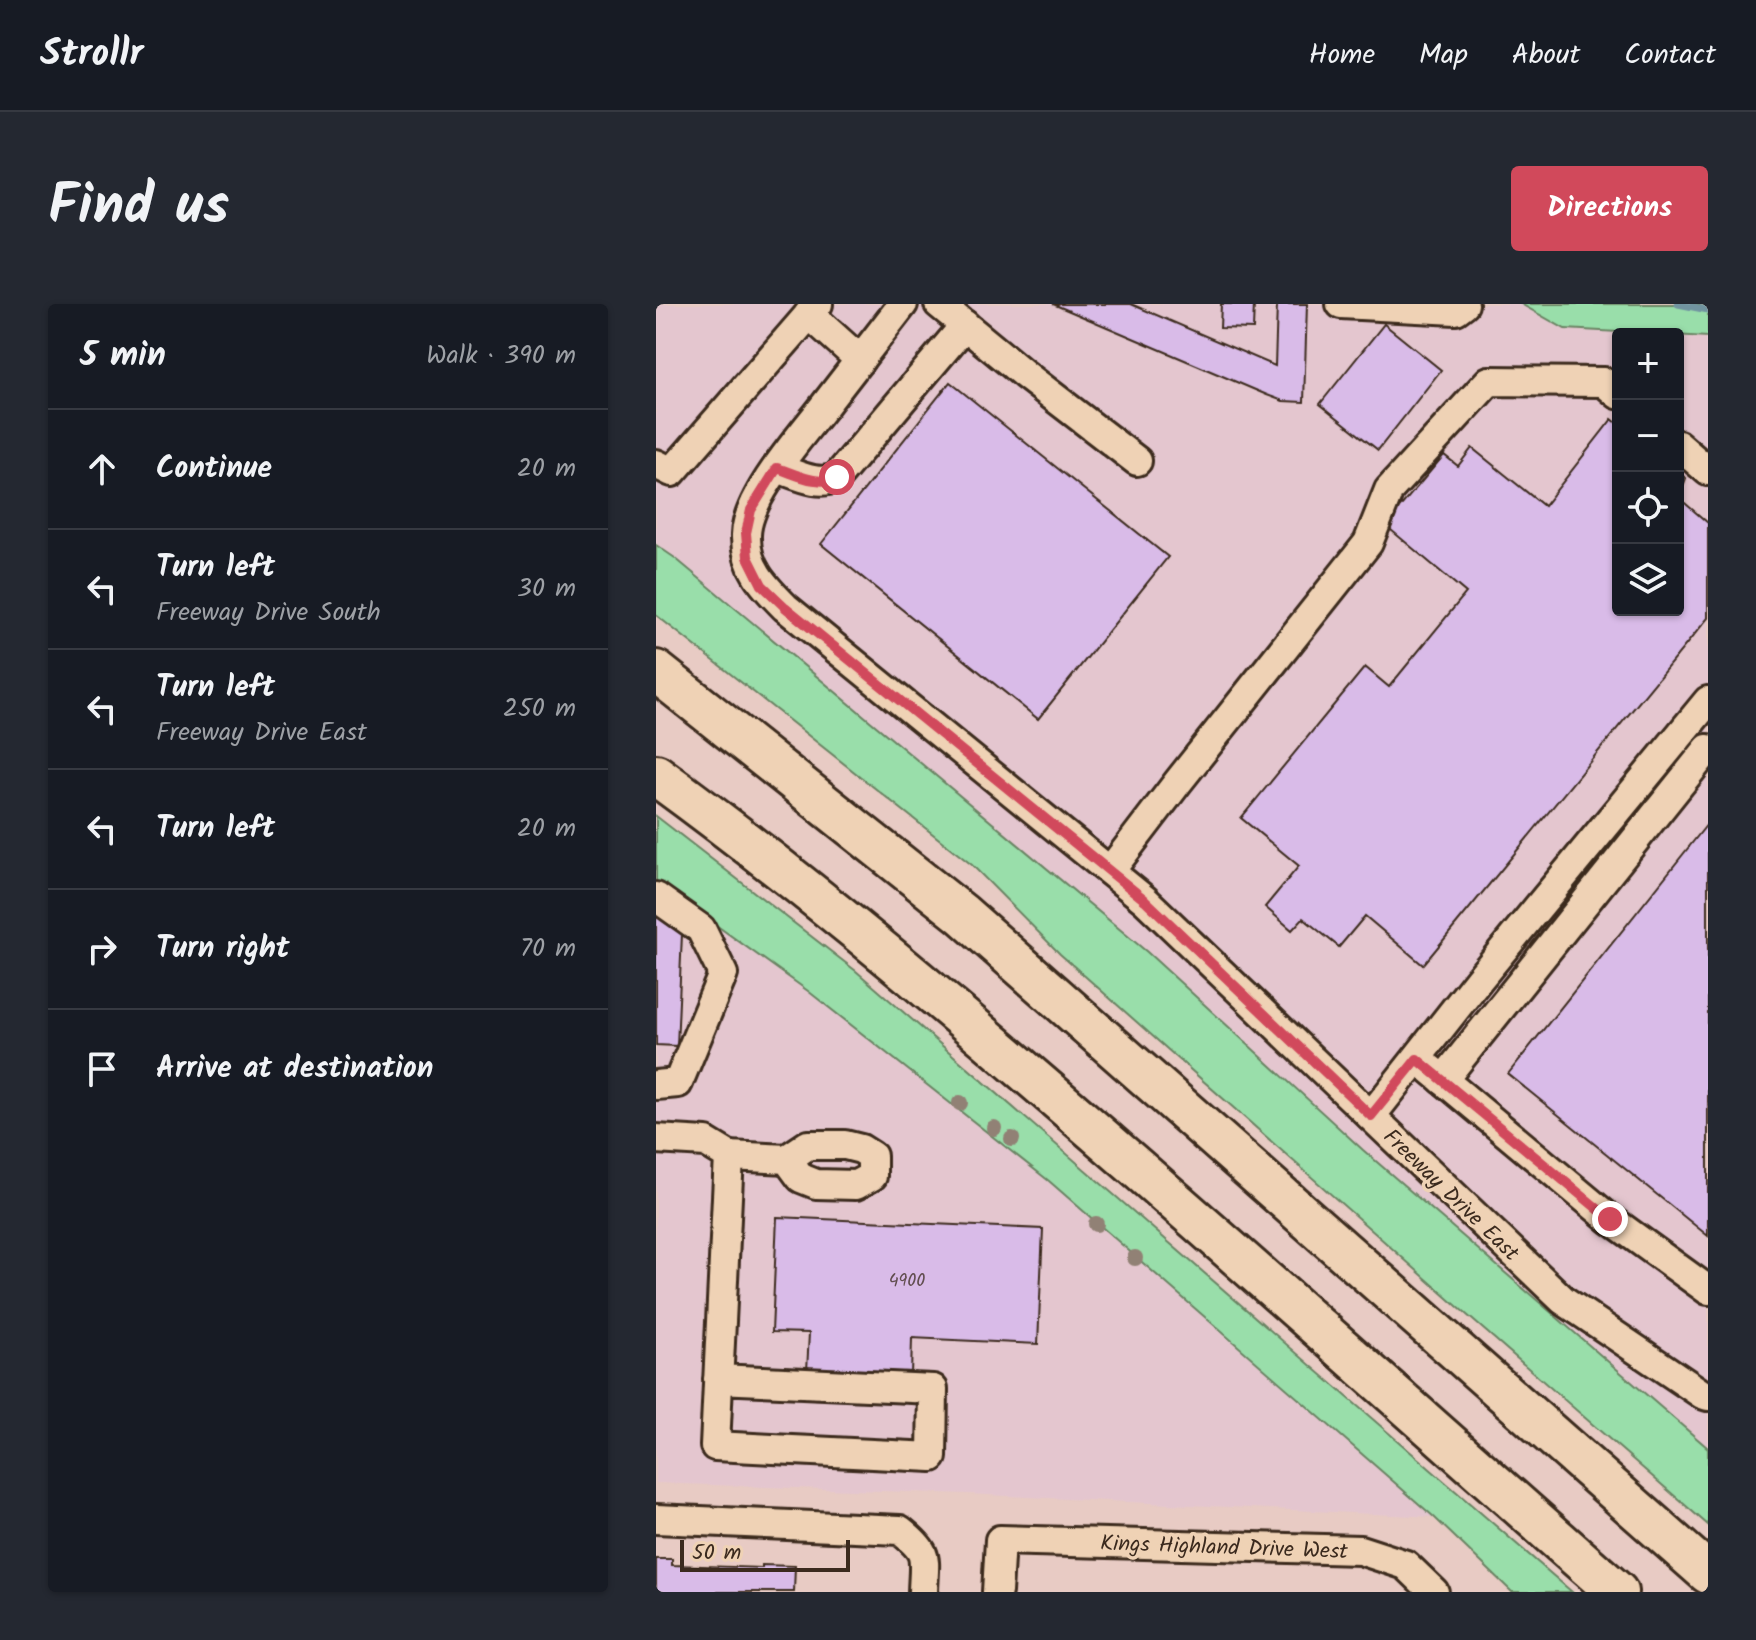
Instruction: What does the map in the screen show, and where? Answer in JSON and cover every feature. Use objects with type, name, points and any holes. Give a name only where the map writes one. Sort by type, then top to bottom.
[{"type":"highway","points":[[656,671],[962,914],[1708,1573]]},
{"type":"highway","points":[[656,775],[742,838],[999,1048],[1617,1592]]},
{"type":"street","points":[[903,304],[777,468],[820,482],[837,477],[965,325]]},
{"type":"street","points":[[939,304],[1137,461]]},
{"type":"street","points":[[1341,304],[1456,310],[1464,304]]},
{"type":"street","points":[[656,464],[672,472],[814,309],[860,360]]},
{"type":"street","points":[[1110,871],[1368,543],[1389,490],[1489,381],[1604,382],[1612,389]]},
{"type":"street","points":[[1684,450],[1708,471]]},
{"type":"street","name":"Freeway Drive East","points":[[777,468],[751,510],[746,533],[748,557],[762,585],[1157,911],[1563,1300],[1708,1396]]},
{"type":"street","points":[[1371,1116],[1479,979],[1708,701]]},
{"type":"street","points":[[1443,1080],[1708,749]]},
{"type":"street","points":[[656,897],[701,929],[723,974],[678,1083],[656,1085]]},
{"type":"street","points":[[1417,1059],[1610,1219],[1708,1290]]},
{"type":"street","points":[[658,1139],[706,1142],[729,1156],[787,1159]]},
{"type":"street","points":[[718,1379],[933,1389],[932,1457],[715,1446],[718,1379],[729,1156]]},
{"type":"street","points":[[656,1519],[900,1530],[919,1546],[924,1555],[923,1592]]},
{"type":"street","name":"Kings Highland Drive West","points":[[997,1592],[1000,1540],[1360,1550],[1406,1565],[1434,1592]]},
{"type":"shaded area","points":[[656,304],[1521,304],[1565,329],[1612,332],[1612,616],[1684,616],[1684,335],[1708,337],[1708,1448],[1363,1150],[1147,952],[656,545]]},
{"type":"shaded area","points":[[656,882],[808,991],[1049,1181],[1434,1517],[968,1494],[656,1483]]},
{"type":"green space","points":[[1521,304],[1708,304],[1708,337],[1684,336],[1684,328],[1612,328],[1612,332],[1565,329]]},
{"type":"green space","points":[[656,545],[1147,952],[1363,1150],[1708,1448],[1708,1525],[1060,954],[972,865],[656,615]]},
{"type":"green space","points":[[656,816],[856,971],[1572,1592],[1512,1592],[1434,1517],[1049,1181],[808,991],[656,882]]},
{"type":"building","points":[[1053,304],[1131,304],[1275,366],[1277,304],[1307,304],[1304,402],[1283,401],[1267,395]]},
{"type":"building","points":[[1221,304],[1254,304],[1253,329],[1220,328]]},
{"type":"building","points":[[1384,324],[1441,370],[1378,450],[1320,404]]},
{"type":"building","points":[[950,382],[1168,557],[1038,719],[821,544]]},
{"type":"building","points":[[1612,419],[1612,616],[1684,616],[1684,502],[1708,523],[1708,618],[1423,965],[1365,916],[1339,947],[1303,918],[1292,930],[1265,907],[1299,866],[1241,818],[1365,667],[1389,687],[1466,593],[1385,525],[1444,455],[1458,466],[1472,448],[1544,506]]},
{"type":"building","points":[[1708,823],[1708,1236],[1508,1074]]},
{"type":"building","points":[[656,915],[682,934],[677,1046],[656,1045]]},
{"type":"building","points":[[777,1217],[1043,1229],[1038,1344],[912,1338],[911,1376],[807,1371],[809,1333],[772,1332]]},
{"type":"building","points":[[656,1559],[672,1559],[672,1565],[795,1566],[794,1592],[656,1592]]},
{"type":"waterway","points":[[1678,304],[1708,310]]},
{"type":"route","points":[[837,477],[820,482],[777,468],[751,510],[746,533],[748,557],[762,585],[1145,900],[1371,1116],[1417,1059],[1610,1219]]}]
